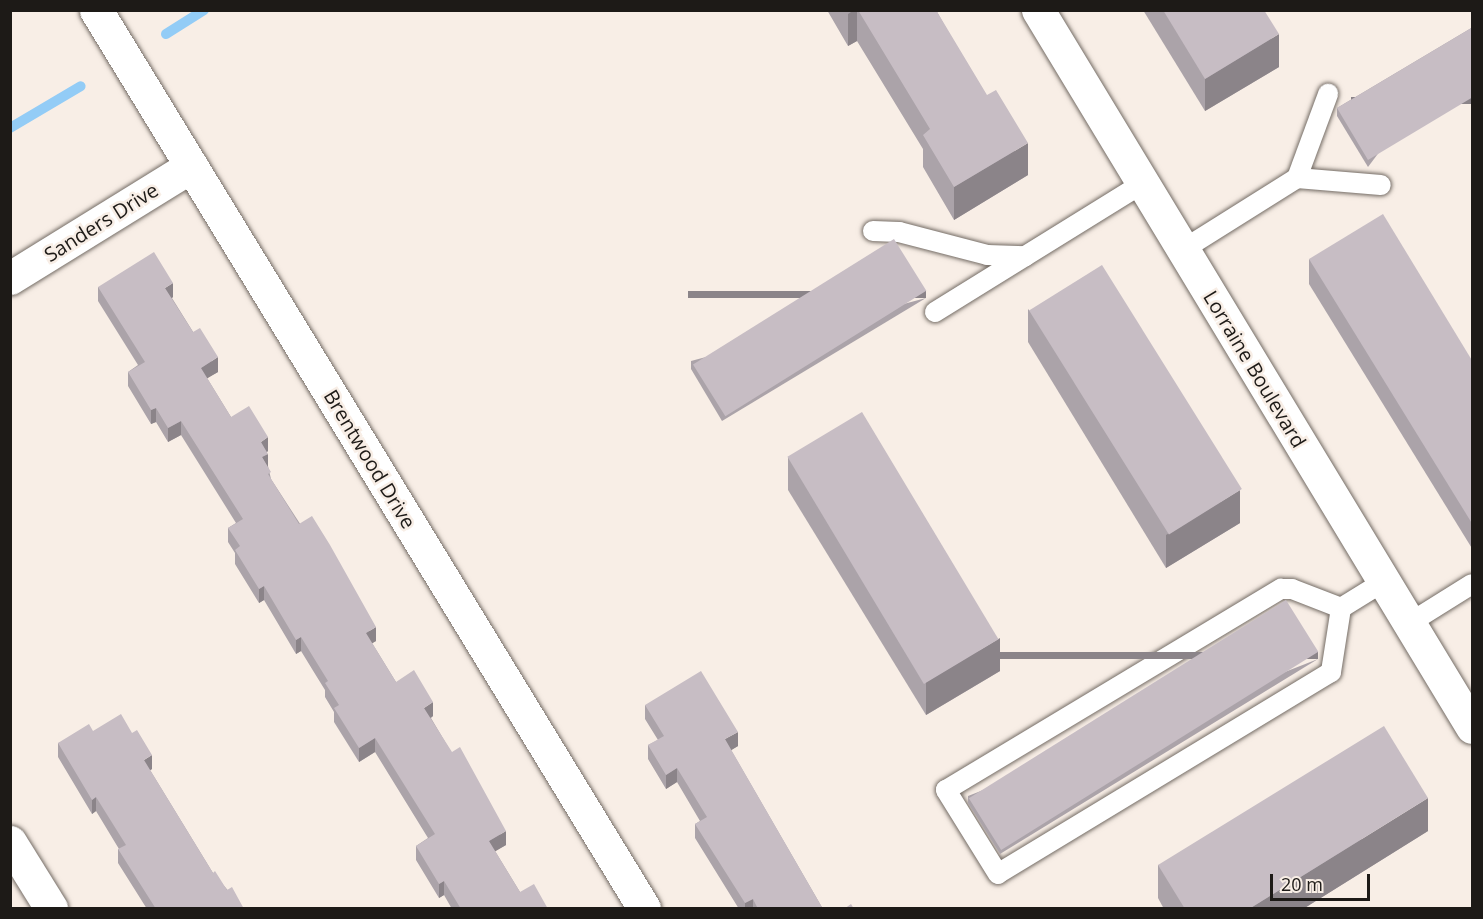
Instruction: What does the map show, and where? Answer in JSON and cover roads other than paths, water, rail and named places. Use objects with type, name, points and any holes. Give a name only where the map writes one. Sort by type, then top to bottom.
[{"type":"street","name":"Brentwood Drive","points":[[96,10],[644,909]]},
{"type":"street","name":"Lorraine Boulevard","points":[[1038,10],[1408,624],[1473,727]]},
{"type":"street","name":"Sanders Drive","points":[[10,278],[191,166]]},
{"type":"street","points":[[10,842],[51,909]]},
{"type":"lane","points":[[1297,178],[1328,94]]},
{"type":"lane","points":[[1184,249],[1297,178],[1382,185]]},
{"type":"lane","points":[[935,312],[1143,183]]},
{"type":"lane","points":[[873,231],[899,232],[987,255],[1025,256]]},
{"type":"lane","points":[[1341,608],[1292,589],[1281,589],[946,790],[998,874],[1331,672],[1341,608],[1383,582]]},
{"type":"lane","points":[[1408,624],[1473,584]]},
{"type":"waterway","points":[[166,34],[204,10]]},
{"type":"waterway","points":[[10,128],[81,86]]}]
